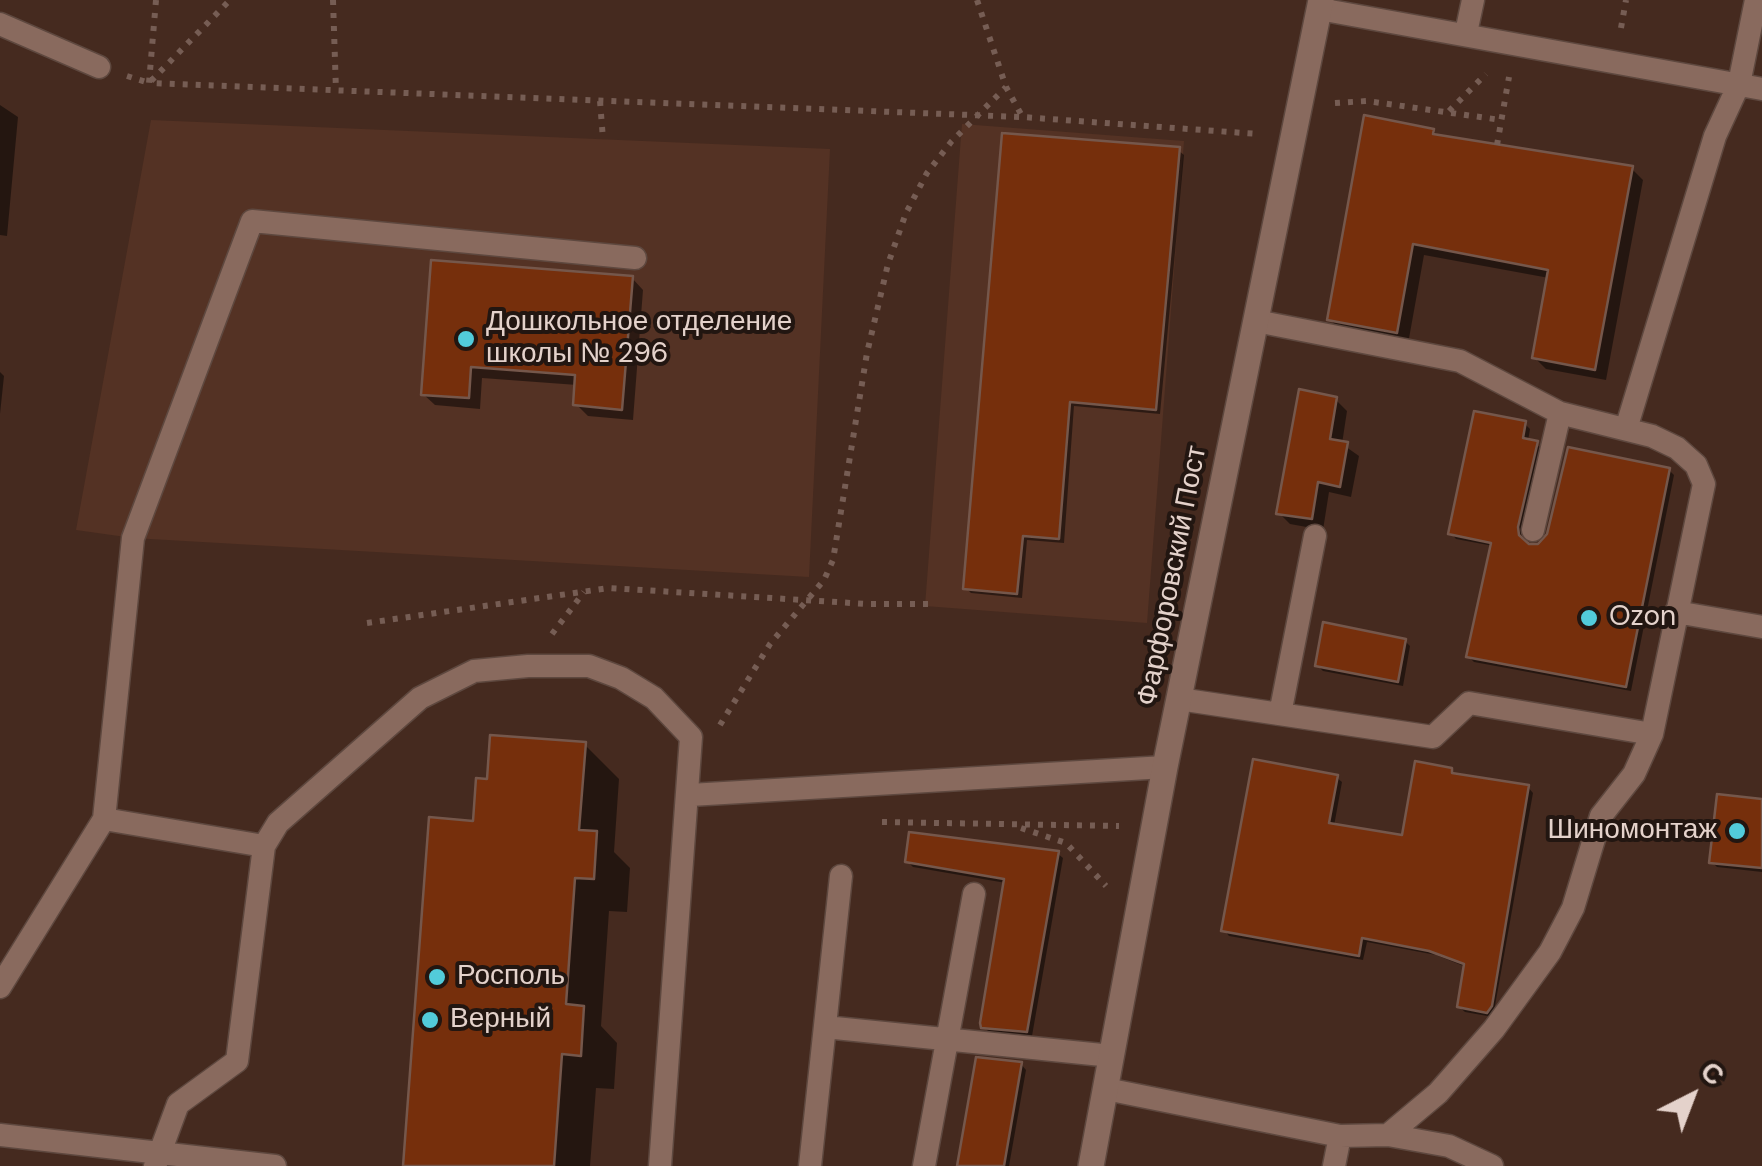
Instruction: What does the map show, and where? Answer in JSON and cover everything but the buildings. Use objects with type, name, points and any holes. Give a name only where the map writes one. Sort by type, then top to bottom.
[{"type":"street","name":"Фарфоровский Пост","points":[[1091,1166],[1165,768],[1320,4]]},
{"type":"lane","points":[[1466,33],[1473,0]]},
{"type":"lane","points":[[1626,430],[1715,136],[1751,86],[1756,0]]},
{"type":"lane","points":[[1320,4],[1515,45],[1751,86]]},
{"type":"lane","points":[[0,24],[99,67]]},
{"type":"lane","points":[[0,987],[104,819],[133,538],[252,221],[636,258]]},
{"type":"lane","points":[[1256,321],[1460,361],[1560,413],[1677,448],[1696,465],[1704,484],[1652,734],[1634,774],[1601,816],[1573,908],[1550,952],[1494,1029],[1438,1093],[1388,1135]]},
{"type":"lane","points":[[1533,530],[1560,413]]},
{"type":"lane","points":[[1280,714],[1315,536]]},
{"type":"lane","points":[[1676,612],[1762,627]]},
{"type":"lane","points":[[158,1159],[178,1104],[238,1061],[264,846],[289,811],[384,726],[442,684],[505,666],[589,666],[654,698],[691,737],[690,795],[660,1166]]},
{"type":"lane","points":[[1179,698],[1434,737],[1469,702],[1652,734]]},
{"type":"lane","points":[[690,795],[1165,768]]},
{"type":"lane","points":[[104,819],[264,846]]},
{"type":"lane","points":[[810,1166],[842,876]]},
{"type":"lane","points":[[924,1166],[974,894]]},
{"type":"lane","points":[[825,1027],[1112,1056]]},
{"type":"lane","points":[[1106,1089],[1340,1136],[1388,1135],[1449,1146],[1492,1166]]},
{"type":"lane","points":[[0,1135],[158,1159],[275,1166]]},
{"type":"lane","points":[[1334,1166],[1340,1136]]},
{"type":"path","points":[[149,83],[156,0]]},
{"type":"path","points":[[149,83],[230,0]]},
{"type":"path","points":[[333,0],[336,91]]},
{"type":"path","points":[[976,0],[1006,88],[1022,117]]},
{"type":"path","points":[[1448,112],[1515,45]]},
{"type":"path","points":[[1497,145],[1515,45]]},
{"type":"path","points":[[149,83],[1022,117],[1292,138]]},
{"type":"path","points":[[691,737],[714,733],[770,644],[824,580],[833,560],[867,353],[894,248],[927,173],[976,115],[1006,88]]},
{"type":"path","points":[[600,101],[602,140]]},
{"type":"path","points":[[1299,106],[1366,102],[1501,120]]},
{"type":"path","points":[[367,623],[608,588],[868,604],[936,604]]},
{"type":"path","points":[[876,822],[1154,826]]},
{"type":"path","points":[[1015,826],[1066,843],[1084,857],[1135,930]]},
{"type":"shaded area","name":"Дошкольное отделение школы № 296","points":[[151,120],[830,149],[809,577],[133,538],[76,530]]},
{"type":"shaded area","points":[[962,124],[1184,141],[1147,623],[925,606]]},
{"type":"place","name":"Дошкольное отделение школы № 296","points":[[466,339]]},
{"type":"place","name":"Ozon","points":[[1589,618]]},
{"type":"place","name":"Шиномонтаж","points":[[1737,831]]},
{"type":"place","name":"Росполь","points":[[437,977]]},
{"type":"place","name":"Верный","points":[[430,1020]]}]
